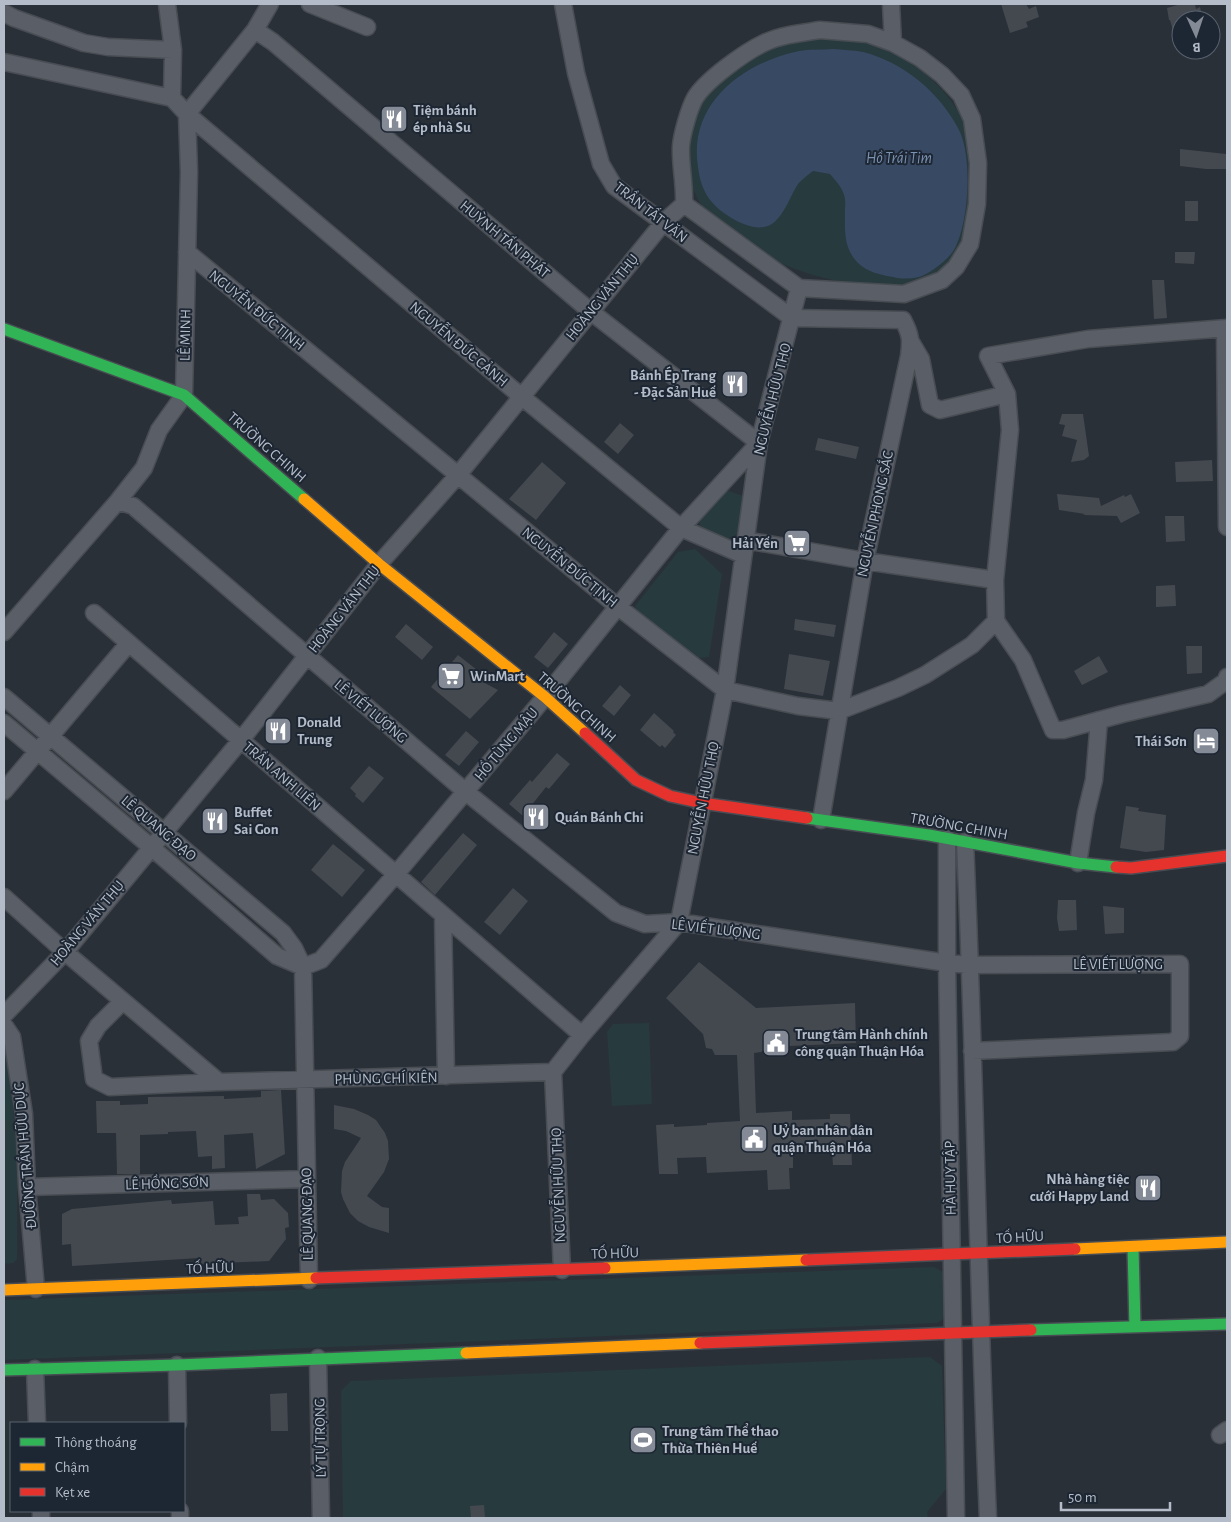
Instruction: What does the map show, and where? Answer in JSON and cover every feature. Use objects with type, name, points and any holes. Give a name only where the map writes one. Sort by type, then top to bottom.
[{"type":"main road","name":"TRƯỜNG CHINH","points":[[4,328],[184,395],[380,564],[545,697],[636,780],[670,796],[947,839],[1078,863],[1130,868],[1227,856]]},
{"type":"main road","name":"TỐ HỮU","points":[[4,1290],[978,1254],[1227,1242]]},
{"type":"main road","points":[[1133,1247],[1135,1327]]},
{"type":"main road","points":[[4,1370],[177,1365],[953,1333],[1227,1324]]},
{"type":"street","points":[[4,62],[172,98],[173,50],[167,4]]},
{"type":"street","points":[[187,114],[255,30],[270,4]]},
{"type":"street","points":[[310,4],[367,27]]},
{"type":"street","name":"TRẦN TẤT VĂN","points":[[562,4],[576,73],[601,164],[614,186],[792,318]]},
{"type":"street","points":[[891,4],[893,44]]},
{"type":"street","points":[[4,13],[84,43],[108,48],[173,50]]},
{"type":"street","name":"HUỲNH TẤN PHÁT","points":[[255,30],[273,42],[590,311],[759,443]]},
{"type":"street","points":[[820,30],[868,34],[893,44],[920,58],[942,75],[961,94],[972,119],[978,163],[977,204],[970,244],[956,267],[942,280],[904,294],[799,288],[684,204],[685,187],[681,145],[696,97],[714,78],[736,60],[763,44],[778,38],[820,30]]},
{"type":"street","name":"NGUYỄN ĐỨC CẢNH","points":[[172,98],[187,114],[522,397],[681,528],[744,548],[996,580]]},
{"type":"street","name":"LÊ MINH","points":[[184,395],[189,172],[187,114]]},
{"type":"street","name":"HOÀNG VĂN THỤ","points":[[4,1015],[65,952],[241,740],[380,564],[458,475],[663,223],[684,204]]},
{"type":"street","name":"NGUYỄN ĐỨC TỊNH","points":[[187,252],[617,606],[725,690],[798,706],[839,711],[898,688],[925,675],[972,644],[996,621]]},
{"type":"street","name":"NGUYỄN HỮU THỌ","points":[[562,1270],[553,1072],[582,1035],[679,922],[725,690],[759,443],[799,288]]},
{"type":"street","points":[[904,294],[903,320],[910,332],[911,342],[921,359],[930,405],[940,410],[1007,394]]},
{"type":"street","points":[[792,318],[903,320]]},
{"type":"street","points":[[1227,526],[1226,329],[1088,339],[988,356],[1007,394],[1010,430],[996,580],[996,621],[1023,660],[1053,730],[1063,730],[1208,694],[1226,681],[1227,677]]},
{"type":"street","name":"NGUYỄN PHONG SẮC","points":[[821,820],[865,562],[911,342]]},
{"type":"street","points":[[4,632],[118,501],[144,468],[159,430],[184,395]]},
{"type":"street","name":"HỒ TÙNG MẬU","points":[[303,967],[321,960],[396,874],[545,697],[681,528],[759,443]]},
{"type":"street","name":"LÊ VIẾT LƯỢNG","points":[[118,501],[133,506],[466,792],[616,913],[645,924],[679,922],[947,963],[970,965],[1180,964],[1180,1036],[1173,1042],[972,1051]]},
{"type":"street","name":"TRẦN ANH LIÊN","points":[[94,613],[582,1035]]},
{"type":"street","points":[[4,791],[129,643]]},
{"type":"street","name":"LÊ QUANG ĐẠO","points":[[4,697],[284,933],[294,948],[303,967],[309,1280]]},
{"type":"street","points":[[1078,863],[1086,812],[1094,780],[1099,720]]},
{"type":"street","name":"LÊ QUANG ĐẠO","points":[[4,723],[276,956],[303,967]]},
{"type":"street","name":"HÀ HUY TẬP","points":[[947,839],[947,963],[956,1518]]},
{"type":"street","name":"HÀ HUY TẬP","points":[[965,842],[980,1332],[988,1518]]},
{"type":"street","points":[[4,898],[219,1082]]},
{"type":"street","points":[[443,915],[446,1076]]},
{"type":"street","name":"PHÙNG CHÍ KIÊN","points":[[123,1001],[98,1026],[89,1041],[94,1079],[110,1087],[553,1072]]},
{"type":"street","name":"ĐƯỜNG TRẦN HỮU DỰC","points":[[4,1025],[12,1037],[24,1114],[27,1188],[36,1289]]},
{"type":"street","name":"LÊ HỒNG SƠN","points":[[27,1188],[307,1179]]},
{"type":"street","name":"LÝ TỰ TRỌNG","points":[[318,1358],[321,1518]]},
{"type":"street","points":[[177,1365],[178,1422]]},
{"type":"street","points":[[36,1369],[38,1422]]},
{"type":"green space","name":"Hồ Trái Tim","points":[[819,39],[867,43],[904,59],[924,73],[942,90],[957,109],[965,126],[970,152],[972,205],[962,246],[956,257],[945,268],[925,281],[903,287],[864,285],[831,280],[798,270],[768,257],[750,246],[707,211],[694,191],[691,184],[688,161],[691,129],[700,105],[711,89],[742,63],[761,54],[780,47]]},
{"type":"green space","points":[[729,491],[746,499],[741,530],[731,537],[721,538],[700,528],[700,520],[723,492]]},
{"type":"green space","points":[[695,549],[722,574],[709,657],[691,659],[640,618],[635,606],[678,552]]},
{"type":"green space","points":[[649,1023],[652,1104],[612,1106],[607,1032],[613,1024]]},
{"type":"green space","points":[[4,1042],[10,1059],[17,1164],[17,1259],[13,1263],[4,1264]]},
{"type":"green space","points":[[934,1267],[943,1272],[946,1277],[946,1313],[942,1320],[937,1323],[4,1360],[4,1300]]},
{"type":"green space","name":"Trung tâm Thể thao Thừa Thiên Huế","points":[[930,1357],[942,1366],[946,1489],[927,1512],[928,1518],[343,1518],[341,1391],[351,1381]]},
{"type":"water","name":"Hồ Trái Tim","points":[[833,49],[863,52],[892,63],[906,71],[941,102],[958,128],[963,140],[966,154],[968,187],[964,220],[960,234],[956,246],[950,255],[929,272],[919,277],[896,278],[874,273],[858,263],[847,245],[845,197],[840,186],[830,174],[813,171],[803,179],[798,184],[778,219],[768,226],[751,226],[735,220],[720,210],[705,192],[698,167],[697,144],[702,124],[711,106],[723,90],[739,76],[758,65],[778,57],[803,50]]},
{"type":"building","points":[[1001,4],[1026,4],[1029,9],[1036,6],[1039,17],[1026,22],[1028,27],[1010,33]]},
{"type":"building","points":[[1181,4],[1195,4],[1196,9],[1200,7],[1201,10],[1171,10],[1171,24],[1167,8]]},
{"type":"building","points":[[1180,149],[1226,154],[1226,169],[1180,166]]},
{"type":"building","points":[[1185,201],[1198,201],[1198,221],[1185,221]]},
{"type":"building","points":[[1175,252],[1195,252],[1194,264],[1175,263]]},
{"type":"building","points":[[1152,280],[1164,280],[1167,318],[1154,319]]},
{"type":"building","points":[[1062,414],[1083,414],[1089,456],[1084,460],[1071,462],[1077,440],[1062,436],[1065,425],[1059,424]]},
{"type":"building","points":[[620,423],[634,435],[618,454],[604,442]]},
{"type":"building","points":[[818,438],[859,447],[856,459],[815,450]]},
{"type":"building","points":[[1212,460],[1213,481],[1176,482],[1175,462]]},
{"type":"building","points":[[542,462],[566,483],[536,520],[509,499]]},
{"type":"building","points":[[1057,494],[1099,498],[1101,506],[1124,495],[1125,497],[1131,494],[1140,513],[1121,523],[1117,516],[1083,515],[1085,514],[1059,510]]},
{"type":"building","points":[[1165,516],[1184,516],[1185,541],[1166,542]]},
{"type":"building","points":[[1175,585],[1176,606],[1156,607],[1156,586]]},
{"type":"building","points":[[795,619],[836,625],[834,637],[794,630]]},
{"type":"building","points":[[406,624],[433,647],[422,660],[395,637]]},
{"type":"building","points":[[554,632],[568,644],[548,668],[534,657]]},
{"type":"building","points":[[1186,646],[1202,646],[1202,673],[1187,674]]},
{"type":"building","points":[[789,654],[830,661],[823,696],[784,689]]},
{"type":"building","points":[[458,655],[486,677],[483,682],[498,690],[470,719],[431,687]]},
{"type":"building","points":[[1099,656],[1108,672],[1082,685],[1074,671]]},
{"type":"building","points":[[620,685],[631,695],[614,716],[602,706]]},
{"type":"building","points":[[654,713],[676,735],[665,748],[662,745],[660,747],[640,730]]},
{"type":"building","points":[[466,731],[479,742],[459,766],[445,755]]},
{"type":"building","points":[[557,753],[570,764],[549,789],[546,787],[523,816],[509,804],[530,780],[532,782]]},
{"type":"building","points":[[369,766],[384,778],[363,803],[350,788]]},
{"type":"building","points":[[1126,806],[1139,808],[1138,811],[1166,815],[1164,850],[1146,852],[1120,848]]},
{"type":"building","points":[[463,833],[477,845],[435,895],[421,882]]},
{"type":"building","points":[[333,844],[365,870],[342,897],[311,870]]},
{"type":"building","points":[[513,888],[528,901],[500,935],[484,922]]},
{"type":"building","points":[[1058,900],[1076,900],[1077,930],[1059,931],[1057,918]]},
{"type":"building","points":[[1103,906],[1124,908],[1124,933],[1105,934]]},
{"type":"building","points":[[699,962],[756,1008],[855,1003],[856,1043],[767,1047],[761,1052],[754,1053],[756,1113],[792,1111],[792,1120],[830,1119],[830,1114],[850,1114],[852,1165],[833,1165],[832,1151],[793,1153],[793,1168],[789,1168],[790,1189],[768,1190],[767,1170],[707,1173],[706,1157],[677,1158],[678,1174],[659,1174],[656,1125],[674,1124],[674,1127],[740,1121],[737,1055],[715,1055],[712,1049],[706,1048],[703,1034],[666,998]]},
{"type":"building","points":[[281,1090],[285,1154],[256,1169],[253,1133],[224,1135],[225,1168],[212,1169],[212,1156],[198,1157],[196,1131],[168,1132],[168,1134],[140,1135],[140,1174],[117,1174],[116,1133],[97,1133],[96,1101],[120,1101],[120,1105],[148,1104],[148,1097],[224,1096],[224,1099],[261,1097],[261,1091]]},
{"type":"building","points":[[334,1105],[354,1109],[368,1115],[376,1120],[385,1133],[388,1141],[389,1159],[384,1172],[367,1196],[382,1207],[389,1208],[389,1233],[369,1227],[358,1221],[350,1213],[343,1199],[341,1192],[342,1171],[345,1162],[361,1138],[346,1131],[334,1129]]},
{"type":"building","points":[[247,1194],[260,1194],[261,1200],[274,1199],[288,1213],[289,1227],[285,1228],[286,1239],[269,1261],[199,1264],[199,1258],[72,1266],[71,1244],[62,1245],[62,1214],[72,1209],[171,1200],[172,1204],[213,1201],[215,1225],[239,1224],[238,1217],[248,1216]]},
{"type":"building","points":[[287,1393],[288,1431],[271,1431],[270,1394]]},
{"type":"building","points":[[484,1505],[485,1518],[471,1518],[470,1506]]},
{"type":"traffic: fast","points":[[4,329],[184,395],[304,499]]},
{"type":"traffic: fast","points":[[807,818],[929,835],[1078,863],[1116,867]]},
{"type":"traffic: fast","points":[[1133,1247],[1135,1327]]},
{"type":"traffic: fast","points":[[1031,1330],[1227,1324]]},
{"type":"traffic: fast","points":[[4,1370],[466,1353]]},
{"type":"traffic: slow","points":[[304,499],[379,564],[545,697],[585,733]]},
{"type":"traffic: slow","points":[[1075,1249],[1227,1242]]},
{"type":"traffic: slow","points":[[605,1268],[806,1260]]},
{"type":"traffic: slow","points":[[4,1290],[316,1278]]},
{"type":"traffic: slow","points":[[466,1353],[700,1343]]},
{"type":"traffic: jam","points":[[585,733],[636,780],[670,796],[702,803],[807,818]]},
{"type":"traffic: jam","points":[[1116,867],[1131,868],[1227,856]]},
{"type":"traffic: jam","points":[[806,1260],[1075,1249]]},
{"type":"traffic: jam","points":[[316,1278],[605,1268]]},
{"type":"traffic: jam","points":[[700,1343],[1031,1330]]},
{"type":"place","name":"Tiệm bánh ép nhà Su","points":[[394,119]]},
{"type":"place","name":"Bánh Ép Trang - Đặc Sản Huế","points":[[735,384]]},
{"type":"place","name":"Hải Yến","points":[[797,543]]},
{"type":"place","name":"WinMart","points":[[451,676]]},
{"type":"place","name":"Donald Trung","points":[[278,731]]},
{"type":"place","name":"Thái Sơn","points":[[1206,741]]},
{"type":"place","name":"Quán Bánh Chi","points":[[536,817]]},
{"type":"place","name":"Buffet Sai Gon","points":[[215,821]]},
{"type":"place","name":"Trung tâm Hành chính công quận Thuận Hóa","points":[[776,1043]]},
{"type":"place","name":"Uỷ ban nhân dân quận Thuận Hóa","points":[[754,1139]]},
{"type":"place","name":"Nhà hàng tiệc cưới Happy Land","points":[[1148,1188]]},
{"type":"place","name":"Trung tâm Thể thao Thừa Thiên Huế","points":[[643,1440]]}]
